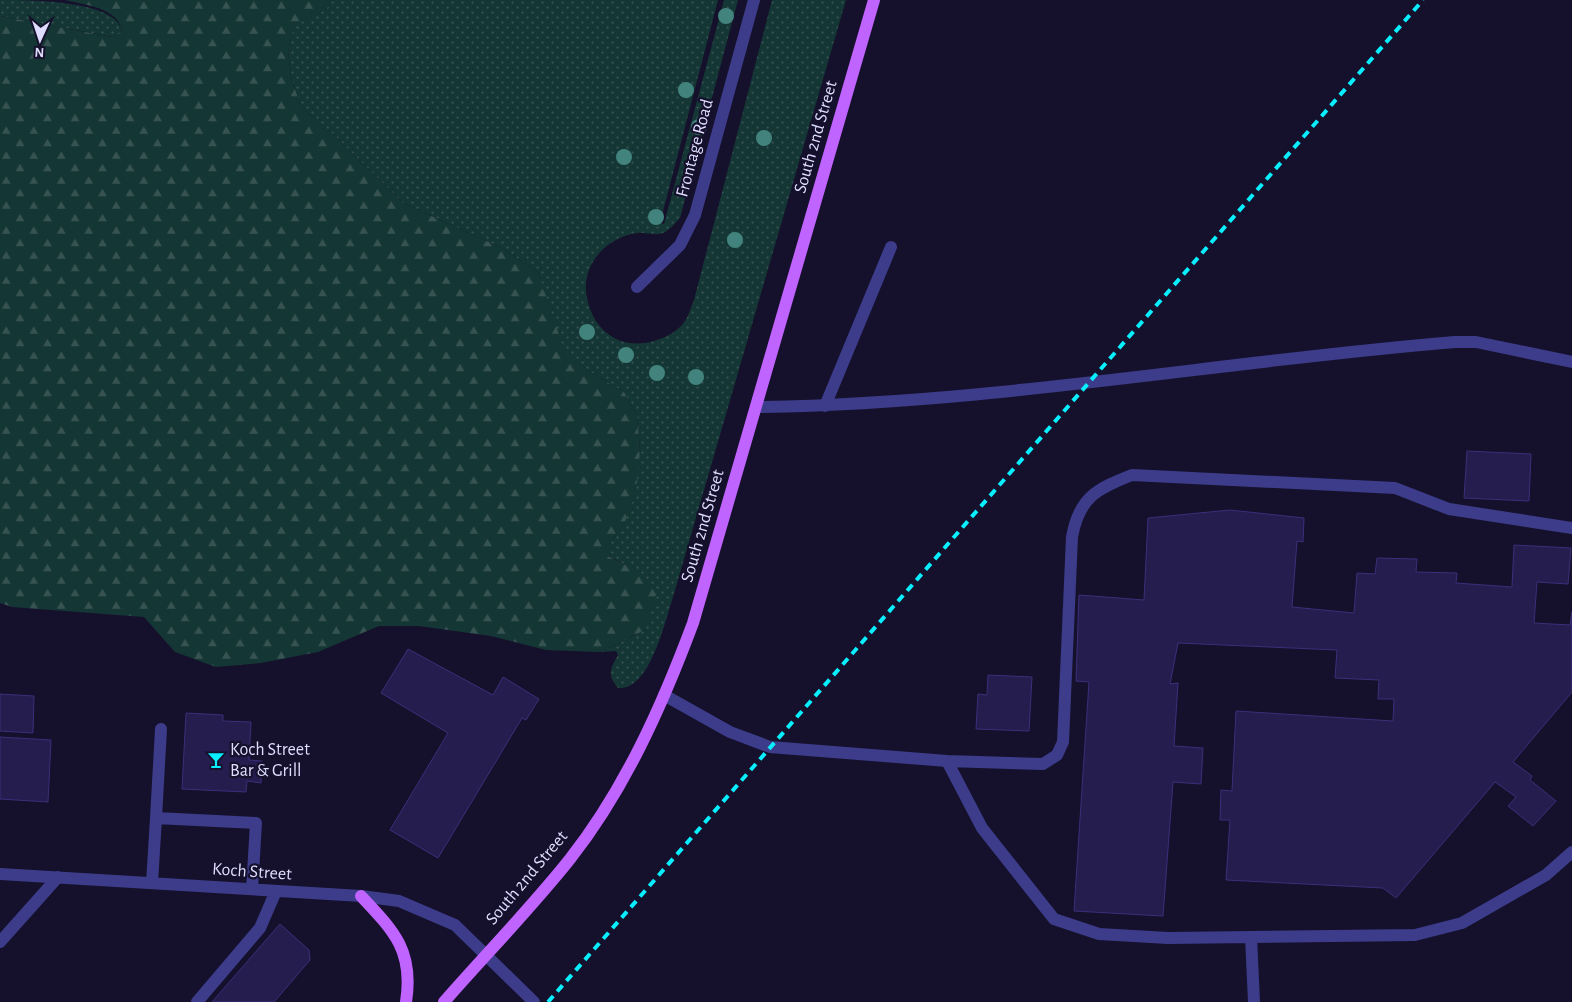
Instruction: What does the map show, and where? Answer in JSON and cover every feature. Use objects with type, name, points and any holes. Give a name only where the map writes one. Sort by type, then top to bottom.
[{"type":"main road","name":"South 2nd Street","points":[[444,1002],[569,859],[589,832],[642,744],[664,696],[693,623],[874,0]]},
{"type":"main road","points":[[361,896],[399,941],[406,960],[408,986],[406,1002]]},
{"type":"street","name":"Frontage Road","points":[[637,287],[680,245],[695,215],[754,0]]},
{"type":"street","points":[[825,406],[890,247]]},
{"type":"street","points":[[756,407],[825,406],[1113,381],[1294,357],[1456,342],[1476,342],[1572,362]]},
{"type":"street","points":[[664,696],[730,732],[770,747],[946,761],[1042,764],[1057,755],[1063,742],[1072,538],[1075,519],[1085,502],[1102,486],[1132,475],[1394,488],[1449,509],[1572,528]]},
{"type":"street","points":[[152,883],[160,729]]},
{"type":"street","points":[[946,761],[982,828],[1054,919],[1098,934],[1168,938],[1415,935],[1462,923],[1546,875],[1572,852]]},
{"type":"street","points":[[156,818],[256,823],[252,889]]},
{"type":"street","name":"Koch Street","points":[[0,874],[361,896],[399,901],[429,912],[455,925],[534,1002]]},
{"type":"street","points":[[0,942],[58,877]]},
{"type":"street","points":[[197,1002],[260,928],[276,891]]},
{"type":"street","points":[[1251,937],[1254,1002]]},
{"type":"green space","points":[[0,0],[30,0],[89,8],[105,13],[116,21],[122,31],[113,37],[0,16]]},
{"type":"green space","points":[[65,0],[333,0],[326,9],[294,26],[288,51],[291,77],[301,107],[334,135],[403,203],[502,248],[538,272],[562,344],[587,370],[624,392],[637,415],[640,450],[636,493],[624,524],[610,543],[608,556],[628,566],[657,591],[645,630],[600,652],[546,650],[491,636],[419,626],[379,626],[318,652],[261,663],[216,667],[175,652],[144,617],[12,607],[0,603],[0,16],[112,37],[122,31],[120,23],[108,12]]},
{"type":"green space","points":[[333,0],[718,0],[660,223],[664,224],[724,0],[738,0],[680,218],[663,233],[637,233],[615,240],[598,255],[588,275],[586,286],[587,298],[596,322],[613,337],[623,342],[635,344],[647,343],[671,334],[683,324],[689,314],[772,0],[846,0],[666,622],[647,667],[639,678],[629,686],[618,688],[612,679],[613,664],[618,655],[616,651],[600,652],[645,630],[628,566],[607,555],[610,543],[624,524],[640,450],[637,415],[624,392],[587,370],[561,344],[538,272],[502,248],[403,203],[334,135],[301,107],[291,77],[288,51],[294,25],[326,9]]},
{"type":"building","points":[[1467,451],[1531,454],[1529,501],[1464,498]]},
{"type":"building","points":[[1230,510],[1304,518],[1303,542],[1297,541],[1292,607],[1354,613],[1357,573],[1375,574],[1377,558],[1417,559],[1416,572],[1457,573],[1456,583],[1512,587],[1514,545],[1571,548],[1568,584],[1537,582],[1534,623],[1570,625],[1572,612],[1572,692],[1513,762],[1532,776],[1530,780],[1556,801],[1533,826],[1508,806],[1516,797],[1495,782],[1396,898],[1383,888],[1226,880],[1230,820],[1220,820],[1221,790],[1232,791],[1236,711],[1393,721],[1394,699],[1378,699],[1379,680],[1335,678],[1337,650],[1178,643],[1170,684],[1178,683],[1174,746],[1203,748],[1201,784],[1173,782],[1163,916],[1074,911],[1089,682],[1076,681],[1079,595],[1144,600],[1148,518]]},
{"type":"building","points":[[408,649],[493,695],[503,677],[539,699],[526,720],[522,718],[438,858],[390,830],[448,733],[381,693]]},
{"type":"building","points":[[988,675],[1032,677],[1029,731],[976,729],[978,694],[987,695]]},
{"type":"building","points":[[0,694],[34,696],[33,733],[0,731]]},
{"type":"building","points":[[186,713],[223,715],[223,721],[251,722],[249,760],[262,761],[261,783],[247,781],[246,792],[182,789]]},
{"type":"building","points":[[0,737],[51,740],[48,802],[0,799]]},
{"type":"building","points":[[280,924],[309,950],[310,960],[274,1002],[212,1002]]},
{"type":"railway","points":[[548,1002],[1423,0]]},
{"type":"place","name":"Koch Street Bar & Grill","points":[[216,760]]}]
